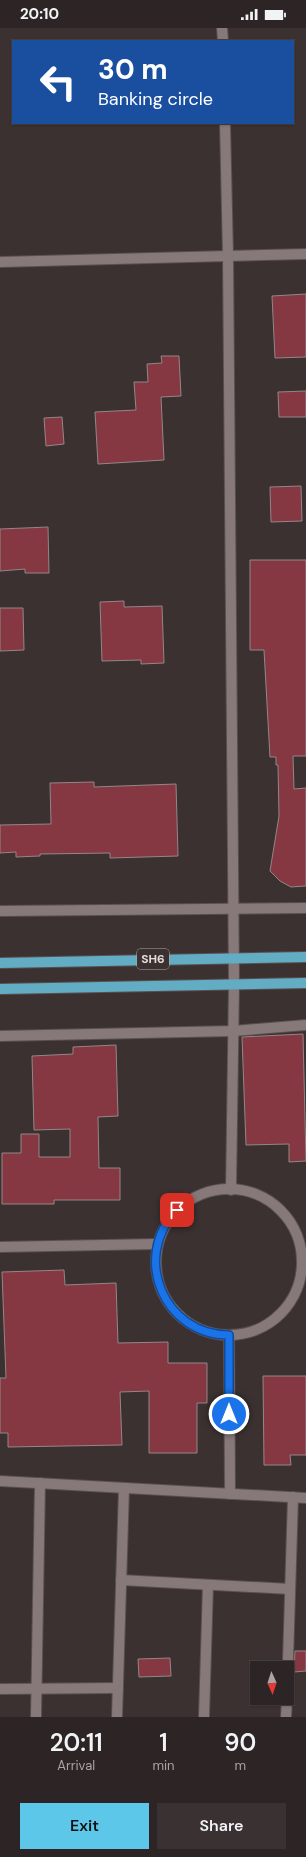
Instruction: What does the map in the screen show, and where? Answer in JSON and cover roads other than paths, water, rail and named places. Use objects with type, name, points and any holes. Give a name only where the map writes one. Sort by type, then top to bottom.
[{"type":"main road","name":"SH6","points":[[0,963],[233,957],[306,957]]},
{"type":"main road","name":"SH6","points":[[0,989],[306,983]]},
{"type":"street","points":[[222,28],[223,40]]},
{"type":"street","points":[[225,124],[228,256],[234,984],[230,1190]]},
{"type":"street","points":[[0,262],[306,254]]},
{"type":"street","points":[[0,911],[306,908]]},
{"type":"street","points":[[0,1036],[233,1031],[306,1025]]},
{"type":"street","points":[[214,1189],[249,1190],[270,1200],[291,1221],[304,1248],[301,1278],[290,1303],[271,1323],[243,1334],[216,1335],[187,1323],[167,1303],[156,1276],[156,1244],[167,1220],[187,1200],[214,1189]]},
{"type":"street","points":[[0,1247],[156,1244]]},
{"type":"street","points":[[229,1335],[230,1494]]},
{"type":"street","points":[[0,1481],[306,1498]]},
{"type":"street","points":[[36,1717],[40,1484]]},
{"type":"street","points":[[117,1717],[124,1488]]},
{"type":"street","points":[[288,1661],[293,1497]]},
{"type":"street","points":[[121,1580],[290,1589]]},
{"type":"street","points":[[204,1717],[208,1585]]},
{"type":"street","points":[[0,1689],[36,1690],[118,1688]]},
{"type":"street","points":[[286,1717],[287,1705]]}]
